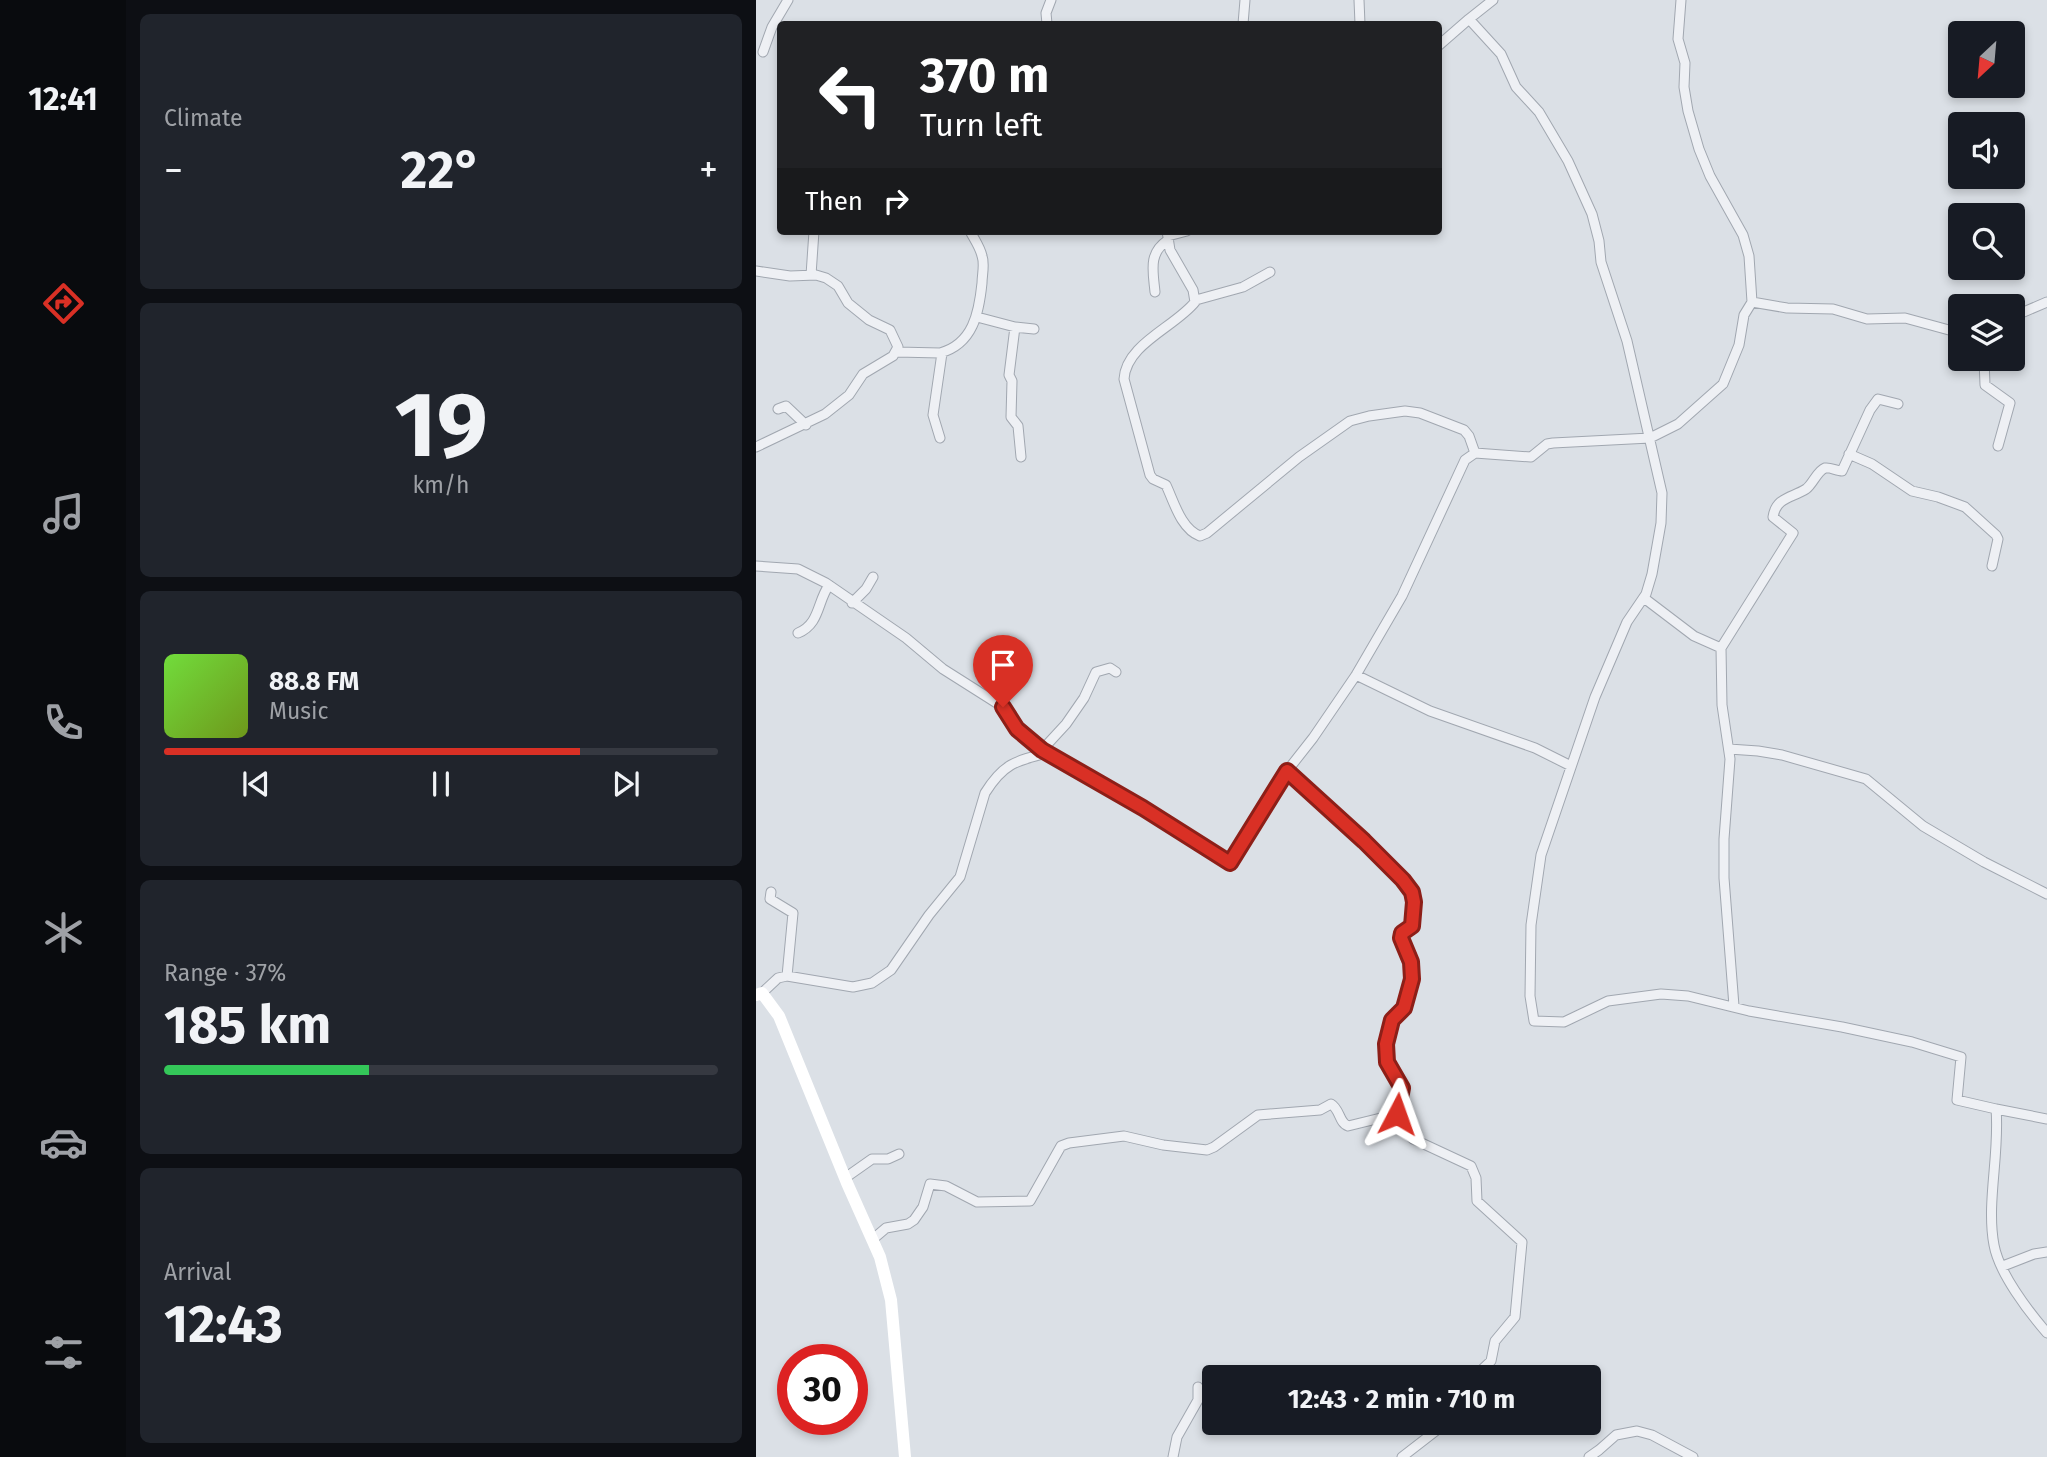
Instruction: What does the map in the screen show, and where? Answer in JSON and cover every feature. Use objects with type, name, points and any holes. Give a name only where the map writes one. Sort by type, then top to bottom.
[{"type":"street","points":[[763,52],[772,27],[788,0]]},
{"type":"street","points":[[1047,21],[1046,13],[1051,0]]},
{"type":"street","points":[[1243,21],[1245,0]]},
{"type":"street","points":[[1359,0],[1360,21]]},
{"type":"street","points":[[1442,43],[1493,0]]},
{"type":"street","points":[[756,566],[798,569],[829,585],[906,638],[943,669],[1003,707],[1017,729],[1044,751],[1230,863],[1287,771],[1356,675],[1402,596],[1460,467],[1475,453],[1531,457],[1553,443],[1650,438],[1678,424],[1723,384],[1739,345],[1744,315],[1752,302],[1749,256],[1743,235],[1710,176],[1688,111],[1685,63],[1678,39],[1682,0]]},
{"type":"street","points":[[1469,19],[1501,54],[1516,87],[1539,112],[1574,174],[1596,228],[1600,258],[1627,341],[1650,438],[1660,482],[1662,509],[1652,574],[1644,598],[1621,635],[1571,766],[1537,872],[1531,925],[1530,970],[1534,1021],[1564,1022],[1608,1001],[1661,994],[1688,996],[1865,1031],[1955,1054],[1961,1057],[1957,1100],[2047,1119]]},
{"type":"street","points":[[811,275],[814,235]]},
{"type":"street","points":[[756,447],[806,425],[839,404],[849,395],[863,374],[897,352],[942,353],[958,346],[974,326],[977,317],[983,259],[972,235]]},
{"type":"street","points":[[1155,292],[1152,259],[1168,236]]},
{"type":"street","points":[[1168,236],[1170,250],[1188,280],[1196,300]]},
{"type":"street","points":[[756,271],[827,278],[835,283],[848,303],[869,320],[886,326],[897,341],[897,352]]},
{"type":"street","points":[[1270,272],[1243,287],[1196,300],[1170,326],[1150,339],[1126,365],[1124,379],[1151,478],[1166,485],[1179,513],[1194,534],[1200,536],[1207,533],[1299,457],[1350,421],[1394,412],[1420,412],[1464,430],[1475,453]]},
{"type":"street","points":[[1752,302],[1787,308],[1833,309],[1867,319],[1905,318],[1948,330]]},
{"type":"street","points":[[2025,311],[2047,302]]},
{"type":"street","points":[[977,317],[1034,329]]},
{"type":"street","points":[[1015,327],[1009,375],[1012,381],[1011,417],[1018,426],[1021,457]]},
{"type":"street","points":[[940,438],[933,415],[942,353]]},
{"type":"street","points":[[1984,371],[1984,385],[2010,403],[1998,446]]},
{"type":"street","points":[[1734,1006],[1724,878],[1729,749],[1722,705],[1721,648],[1793,533],[1773,517],[1778,504],[1807,488],[1823,469],[1842,471],[1870,410],[1878,399],[1898,404]]},
{"type":"street","points":[[778,409],[786,406],[790,408],[806,425]]},
{"type":"street","points":[[1850,454],[1872,464],[1912,491],[1965,507],[1998,539],[1992,566]]},
{"type":"street","points":[[852,603],[866,589],[873,576]]},
{"type":"street","points":[[798,633],[809,626],[818,614],[821,596],[829,585]]},
{"type":"street","points":[[1644,598],[1693,636],[1721,648]]},
{"type":"street","points":[[905,1457],[891,1300],[880,1257],[779,1016],[759,994],[778,978],[787,976],[853,987],[872,982],[891,970],[929,915],[960,877],[978,825],[985,793],[996,777],[1010,764],[1044,751],[1084,698],[1096,672],[1110,668],[1116,672]]},
{"type":"street","points":[[1356,675],[1430,711],[1535,748],[1571,766]]},
{"type":"street","points":[[1729,749],[1782,755],[1866,779],[1923,826],[1984,862],[2047,894]]},
{"type":"street","points":[[1287,771],[1364,841],[1412,892],[1413,923],[1402,933],[1401,938],[1411,962],[1412,979],[1404,1008],[1392,1020],[1386,1044],[1387,1062],[1402,1088],[1397,1114],[1406,1133],[1413,1139],[1471,1166],[1476,1178],[1477,1201],[1522,1242],[1514,1317],[1495,1340],[1491,1361],[1487,1365]]},
{"type":"street","points":[[771,892],[770,900],[793,913],[787,976]]},
{"type":"street","points":[[873,1238],[886,1228],[908,1224],[914,1220],[926,1201],[930,1184],[946,1186],[976,1202],[1030,1202],[1061,1146],[1069,1143],[1124,1136],[1163,1145],[1207,1150],[1260,1114],[1320,1110],[1331,1104],[1343,1123],[1348,1126],[1397,1114]]},
{"type":"street","points":[[1996,1109],[1993,1243],[2010,1281],[2047,1333]]},
{"type":"street","points":[[845,1178],[872,1159],[888,1159],[899,1154]]},
{"type":"street","points":[[2003,1266],[2047,1252]]},
{"type":"street","points":[[1173,1457],[1177,1437],[1198,1400],[1198,1387]]},
{"type":"street","points":[[1589,1457],[1616,1435],[1630,1431],[1652,1435],[1693,1457]]},
{"type":"street","points":[[1402,1457],[1430,1435]]},
{"type":"route","points":[[1003,707],[1017,729],[1042,750],[1143,808],[1230,863],[1287,771],[1391,867],[1412,892],[1415,912],[1412,926],[1402,933],[1401,938],[1411,962],[1413,975],[1404,1008],[1392,1020],[1386,1036],[1387,1062],[1402,1088],[1397,1114]]}]
